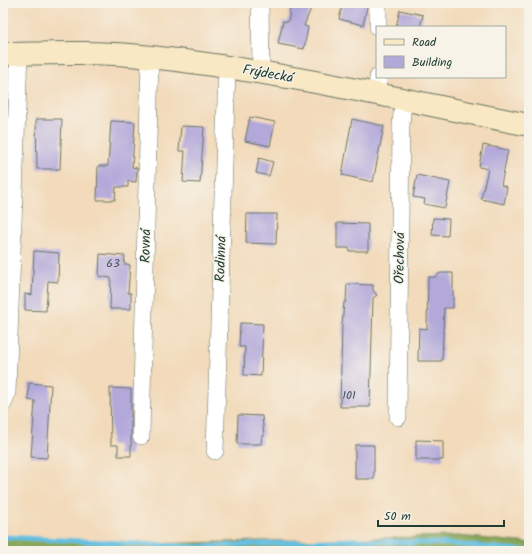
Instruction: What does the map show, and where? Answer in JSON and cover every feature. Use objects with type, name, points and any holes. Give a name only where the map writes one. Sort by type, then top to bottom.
[{"type":"main road","name":"Frýdecká","points":[[11,54],[82,53],[150,57],[261,73],[377,86],[403,100],[529,125]]},
{"type":"street","points":[[260,3],[261,73]]},
{"type":"street","points":[[378,3],[378,26]]},
{"type":"street","points":[[3,404],[7,393],[11,54]]},
{"type":"street","name":"Rovná","points":[[141,436],[150,57]]},
{"type":"street","name":"Rodinná","points":[[215,451],[227,67]]},
{"type":"street","name":"Ořechová","points":[[398,417],[401,126],[403,100]]},
{"type":"green space","points":[[3,536],[144,544],[459,536],[529,543],[529,551],[3,551]]},
{"type":"building","points":[[291,3],[313,3],[304,26],[308,27],[304,49],[278,44],[283,21],[288,22]]},
{"type":"building","points":[[343,3],[368,3],[363,25],[339,19]]},
{"type":"building","points":[[400,10],[423,15],[420,26],[396,26]]},
{"type":"building","points":[[250,117],[275,122],[270,146],[245,141]]},
{"type":"building","points":[[36,119],[62,119],[60,169],[37,169]]},
{"type":"building","points":[[352,119],[384,126],[373,182],[342,175]]},
{"type":"building","points":[[111,121],[135,122],[132,167],[137,168],[136,182],[128,181],[128,187],[116,187],[115,200],[97,200],[98,166],[108,166]]},
{"type":"building","points":[[181,126],[204,127],[200,183],[183,182],[185,151],[179,151]]},
{"type":"building","points":[[483,145],[508,150],[501,185],[507,187],[504,204],[481,199],[488,169],[479,167]]},
{"type":"building","points":[[259,158],[273,162],[269,176],[256,173]]},
{"type":"building","points":[[417,175],[450,182],[445,208],[424,204],[425,199],[413,197]]},
{"type":"building","points":[[247,214],[277,214],[276,244],[246,243]]},
{"type":"building","points":[[433,218],[449,219],[448,236],[432,235]]},
{"type":"building","points":[[337,223],[368,224],[368,251],[349,251],[349,248],[337,248]]},
{"type":"building","points":[[34,251],[59,253],[58,282],[48,281],[46,311],[25,310],[25,294],[32,295]]},
{"type":"building","points":[[100,254],[125,256],[124,264],[130,265],[128,293],[131,293],[131,309],[110,309],[111,278],[99,276]]},
{"type":"building","points":[[440,273],[453,273],[453,308],[444,308],[442,361],[418,361],[419,328],[427,329],[428,277],[435,277]]},
{"type":"building","points":[[347,284],[373,285],[373,290],[377,295],[373,298],[370,407],[340,407],[342,326]]},
{"type":"building","points":[[240,323],[263,324],[261,376],[244,375],[245,347],[239,347]]},
{"type":"building","points":[[29,383],[51,385],[47,458],[31,457],[35,401],[28,400]]},
{"type":"building","points":[[110,388],[131,389],[131,456],[118,456],[118,445],[111,445]]},
{"type":"building","points":[[238,415],[262,416],[264,436],[262,436],[261,444],[237,444]]},
{"type":"building","points":[[416,440],[443,441],[443,460],[416,460]]},
{"type":"building","points":[[355,445],[374,445],[374,479],[355,479]]},
{"type":"waterway","points":[[3,537],[195,547],[353,540],[452,544],[529,551]]}]
